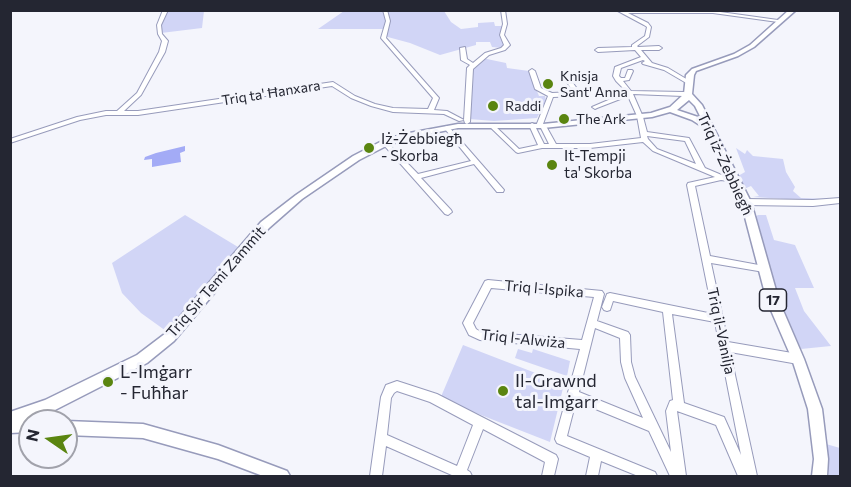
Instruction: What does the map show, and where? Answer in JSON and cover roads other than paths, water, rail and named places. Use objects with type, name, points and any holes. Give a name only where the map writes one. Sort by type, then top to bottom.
[{"type":"main road","points":[[689,95],[690,75],[694,70],[736,55],[752,46],[778,21],[795,10]]},
{"type":"main road","points":[[689,95],[693,75],[697,71],[738,56],[755,47],[795,10]]},
{"type":"main road","name":"Triq Sir Temi Zammit","points":[[460,122],[492,126],[538,125],[640,116],[670,110],[689,95]]},
{"type":"main road","name":"Triq Sir Temi Zammit","points":[[640,116],[675,106],[689,95]]},
{"type":"main road","name":"Triq iż-Żebbiegħ","points":[[689,95],[695,100],[699,117],[709,128],[746,202],[773,301],[798,360],[815,409],[820,477]]},
{"type":"main road","name":"17","points":[[670,110],[699,117]]},
{"type":"main road","name":"Triq Sir Temi Zammit","points":[[43,409],[149,354],[170,337],[265,225],[299,196],[356,158],[385,143],[460,122],[538,125]]},
{"type":"main road","points":[[78,428],[152,433],[218,452],[282,477]]},
{"type":"street","points":[[119,112],[139,94],[162,52],[165,41],[160,34],[159,25],[166,10]]},
{"type":"street","points":[[385,10],[388,21],[383,38],[436,98],[430,112]]},
{"type":"street","points":[[500,190],[475,162],[460,122],[472,64],[487,54],[506,47],[502,35],[506,24],[503,10]]},
{"type":"street","points":[[621,11],[712,12],[778,21]]},
{"type":"street","points":[[621,11],[649,27],[648,37],[634,46],[650,64]]},
{"type":"street","points":[[463,48],[464,60],[472,64]]},
{"type":"street","points":[[598,50],[659,48]]},
{"type":"street","points":[[643,57],[618,67],[616,76],[630,93],[640,116],[645,137],[655,150],[722,178],[735,180]]},
{"type":"street","points":[[636,61],[666,69],[690,83]]},
{"type":"street","points":[[532,71],[538,89],[551,95],[578,94],[565,76]]},
{"type":"street","points":[[618,80],[627,79],[630,71]]},
{"type":"street","name":"Triq ta' Ħanxara","points":[[10,141],[79,118],[119,112],[138,113],[333,84],[353,97],[373,105],[393,110],[430,112],[460,122]]},
{"type":"street","points":[[595,107],[630,93],[689,95]]},
{"type":"street","points":[[542,146],[538,125],[551,95]]},
{"type":"street","points":[[538,125],[553,145]]},
{"type":"street","points":[[492,126],[518,152],[542,146],[590,146],[645,137],[687,139],[702,169]]},
{"type":"street","points":[[385,143],[448,212]]},
{"type":"street","points":[[416,177],[475,162]]},
{"type":"street","name":"Triq il-Vanilja","points":[[722,178],[691,185],[751,477]]},
{"type":"street","points":[[746,202],[840,201]]},
{"type":"street","points":[[706,259],[764,269]]},
{"type":"street","name":"Triq l-Ispika","points":[[468,323],[488,284],[599,294],[592,323]]},
{"type":"street","points":[[607,307],[610,297],[718,319]]},
{"type":"street","points":[[668,310],[679,406]]},
{"type":"street","name":"Triq l-Alwiża","points":[[468,323],[472,332],[480,336],[585,345]]},
{"type":"street","points":[[651,477],[561,440],[592,323],[625,335],[627,369],[650,426],[676,477]]},
{"type":"street","points":[[724,346],[798,360]]},
{"type":"street","points":[[376,477],[387,393],[393,387],[402,386],[433,398],[552,459],[548,477]]},
{"type":"street","points":[[572,394],[650,426]]},
{"type":"street","points":[[680,477],[671,411],[674,405],[720,421],[744,477]]},
{"type":"street","points":[[381,438],[463,475],[480,422]]},
{"type":"street","points":[[592,477],[597,454]]},
{"type":"water","points":[[185,146],[185,151],[180,153],[181,162],[152,167],[152,159],[144,160],[145,157],[156,153]]},
{"type":"place","name":"Knisja Sant' Anna","points":[[548,84]]},
{"type":"place","name":"Raddi","points":[[493,106]]},
{"type":"place","name":"The Ark","points":[[564,119]]},
{"type":"place","name":"Iż-Żebbiegħ - Skorba","points":[[369,148]]},
{"type":"place","name":"It-Tempji ta' Skorba","points":[[552,165]]},
{"type":"place","name":"L-Imġarr - Fuħħar","points":[[108,382]]},
{"type":"place","name":"Il-Grawnd tal-Imġarr","points":[[503,391]]}]
